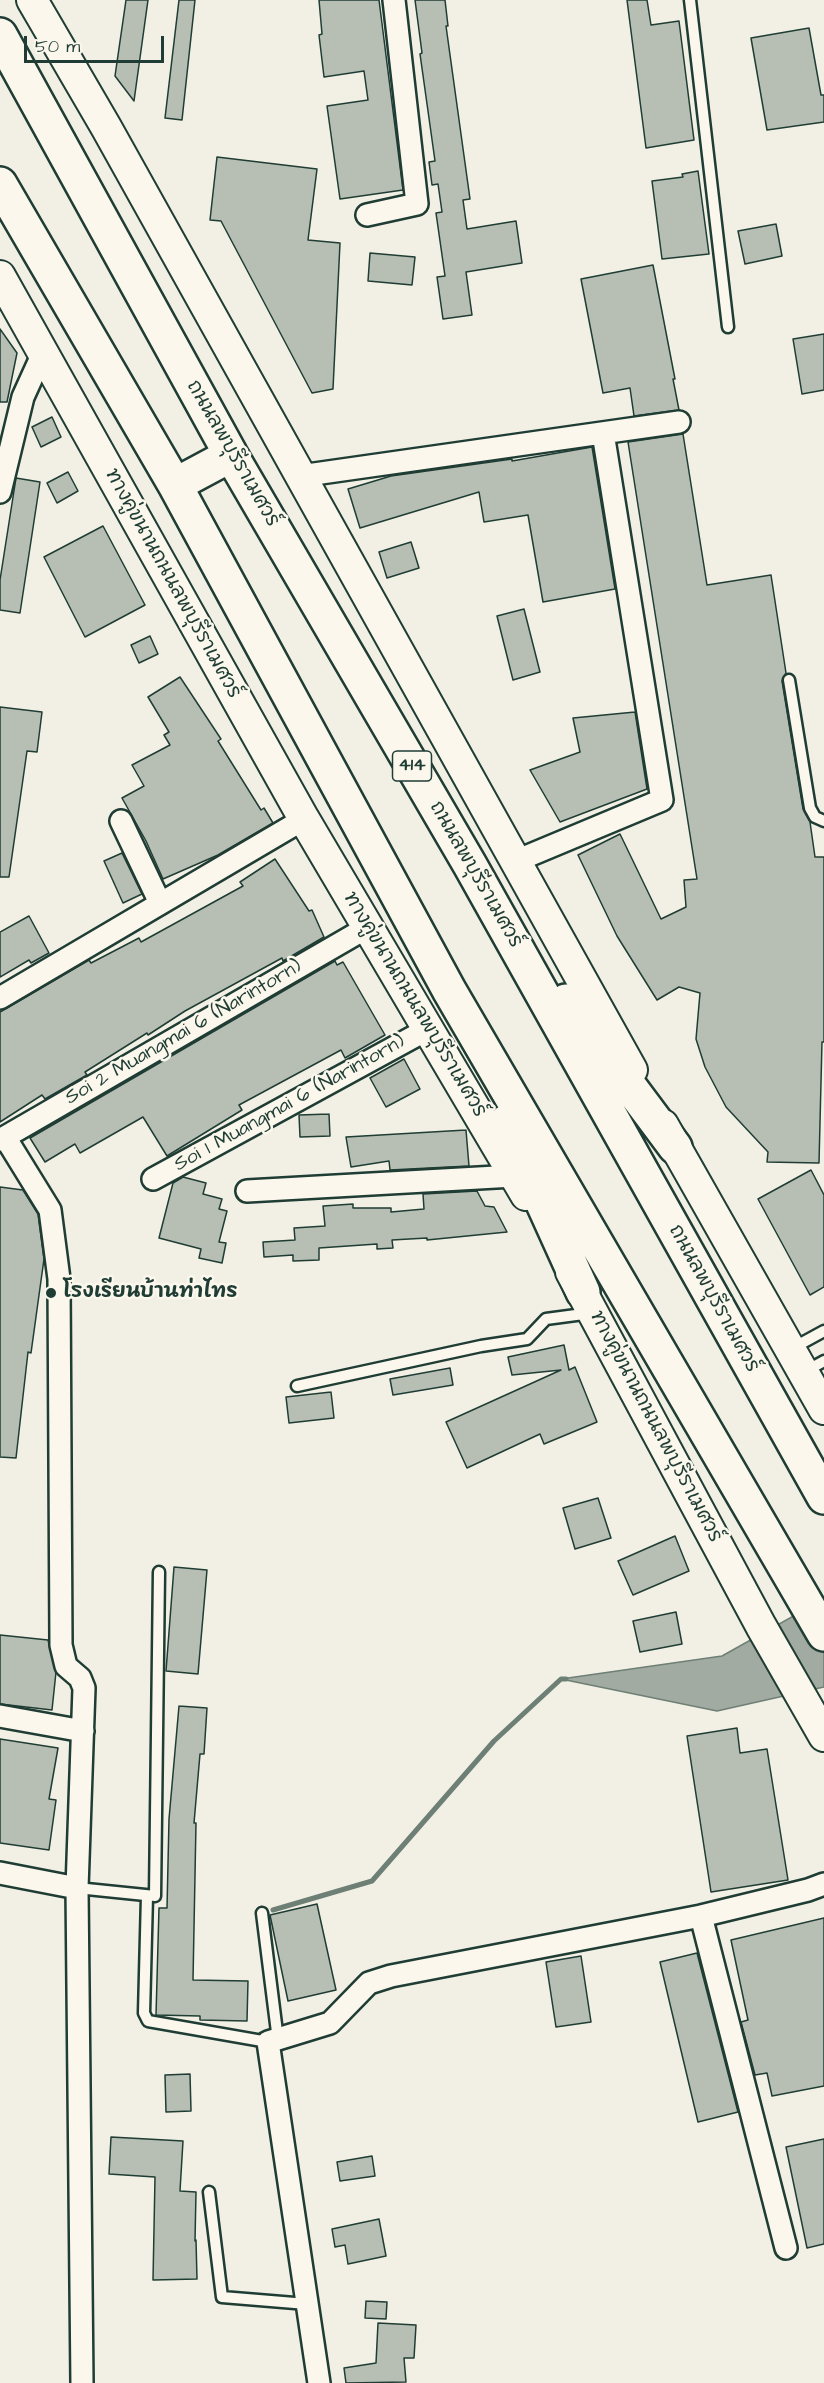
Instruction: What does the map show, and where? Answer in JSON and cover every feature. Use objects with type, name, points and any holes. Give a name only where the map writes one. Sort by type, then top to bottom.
[{"type":"main road","name":"414","points":[[32,0],[106,127],[675,1147],[806,1361],[824,1409]]},
{"type":"main road","name":"ถนนลพบุรีราเมศวร์","points":[[0,34],[231,455],[470,865],[824,1497]]},
{"type":"main road","points":[[0,184],[175,485],[449,990],[824,1634]]},
{"type":"main road","name":"ทางคู่ขนานถนนลพบุรีราเมศวร์","points":[[0,276],[304,819],[589,1302],[761,1626],[818,1724]]},
{"type":"main road","points":[[175,485],[231,455]]},
{"type":"main road","points":[[470,865],[539,964],[675,1147]]},
{"type":"main road","points":[[449,990],[526,1169],[589,1302]]},
{"type":"street","points":[[367,215],[417,204],[394,0]]},
{"type":"street","points":[[0,492],[23,397],[43,353]]},
{"type":"street","points":[[300,476],[679,422]]},
{"type":"street","points":[[516,861],[662,800],[603,433]]},
{"type":"street","points":[[0,998],[304,819]]},
{"type":"street","points":[[121,821],[160,903]]},
{"type":"street","name":"Soi 2 Muangmai 6 (Narintorn)","points":[[2,1138],[368,927]]},
{"type":"street","name":"Soi 1 Muangmai 6 (Narintorn)","points":[[153,1179],[428,1029]]},
{"type":"street","points":[[2,1138],[50,1210],[59,1279],[61,1645],[66,1666],[83,1683],[77,1888],[82,2383]]},
{"type":"street","points":[[248,1191],[514,1176]]},
{"type":"street","points":[[0,1716],[83,1731]]},
{"type":"street","points":[[0,1873],[77,1888]]},
{"type":"street","points":[[319,2383],[273,2041],[330,2023],[369,1983],[392,1976],[701,1916],[824,1884]]},
{"type":"street","points":[[701,1916],[786,2248]]},
{"type":"lane","points":[[690,0],[728,327]]},
{"type":"lane","points":[[789,680],[810,808],[815,817],[824,821]]},
{"type":"lane","points":[[297,1386],[481,1346],[527,1339],[546,1319],[589,1302]]},
{"type":"lane","points":[[806,1361],[824,1331]]},
{"type":"lane","points":[[77,1888],[155,1896],[159,1572]]},
{"type":"lane","points":[[147,1896],[144,2013],[148,2021],[273,2041],[262,1913]]},
{"type":"lane","points":[[209,2192],[222,2296],[307,2304]]},
{"type":"shaded area","points":[[824,1599],[824,1687],[717,1711],[561,1679],[722,1656]]},
{"type":"building","points":[[126,0],[148,0],[134,101],[115,76]]},
{"type":"building","points":[[179,0],[195,0],[182,120],[165,118]]},
{"type":"building","points":[[319,0],[379,0],[403,190],[340,199],[327,106],[368,100],[364,71],[324,77],[319,35],[322,34]]},
{"type":"building","points":[[415,0],[445,0],[448,26],[446,26],[470,199],[463,200],[467,229],[516,221],[522,263],[466,272],[472,315],[443,319],[437,277],[445,276],[436,213],[442,212],[438,184],[432,185],[429,162],[435,161]]},
{"type":"building","points":[[627,0],[647,0],[651,25],[679,21],[694,140],[646,148]]},
{"type":"building","points":[[809,28],[821,95],[824,95],[824,122],[767,130],[751,38]]},
{"type":"building","points":[[217,157],[317,169],[308,240],[340,243],[333,389],[312,393],[221,221],[210,220]]},
{"type":"building","points":[[698,171],[709,254],[662,259],[652,181],[683,177],[682,174]]},
{"type":"building","points":[[776,224],[782,256],[745,264],[738,231]]},
{"type":"building","points":[[370,253],[415,257],[412,285],[368,281]]},
{"type":"building","points":[[653,265],[679,410],[634,416],[630,388],[603,393],[581,279]]},
{"type":"building","points":[[0,329],[17,353],[7,402],[0,402]]},
{"type":"building","points":[[824,334],[824,390],[802,394],[793,339]]},
{"type":"building","points":[[52,417],[61,437],[41,447],[32,427]]},
{"type":"building","points":[[683,434],[707,585],[771,575],[786,673],[782,681],[803,809],[810,822],[815,857],[824,857],[824,1042],[822,1042],[819,1163],[767,1162],[768,1152],[726,1107],[705,1067],[696,1039],[700,993],[679,987],[657,1000],[617,936],[578,855],[620,834],[661,919],[686,907],[684,880],[697,879],[628,442]]},
{"type":"building","points":[[592,447],[615,589],[543,602],[528,515],[484,522],[479,492],[360,528],[348,489],[391,476],[512,459],[512,461]]},
{"type":"building","points":[[68,472],[78,491],[57,503],[47,483]]},
{"type":"building","points":[[16,478],[40,482],[20,613],[0,610],[0,580]]},
{"type":"building","points":[[103,526],[145,605],[85,637],[44,557]]},
{"type":"building","points":[[411,542],[419,568],[387,578],[379,552]]},
{"type":"building","points":[[524,609],[540,672],[513,680],[497,616]]},
{"type":"building","points":[[150,636],[158,654],[139,663],[131,645]]},
{"type":"building","points":[[180,677],[221,739],[218,741],[261,810],[264,808],[273,823],[218,855],[163,879],[146,841],[122,798],[144,786],[132,765],[170,745],[164,735],[169,732],[148,697]]},
{"type":"building","points":[[0,707],[42,712],[37,752],[27,751],[9,877],[0,877]]},
{"type":"building","points":[[635,712],[647,789],[560,822],[530,770],[580,752],[573,718]]},
{"type":"building","points":[[122,853],[142,894],[123,903],[104,861]]},
{"type":"building","points":[[275,859],[309,911],[312,910],[324,937],[283,961],[282,958],[185,1011],[85,1072],[87,1075],[45,1099],[42,1095],[0,1122],[0,1012],[89,960],[91,963],[139,938],[141,942],[243,886],[240,882]]},
{"type":"building","points":[[29,916],[49,953],[31,963],[29,960],[0,977],[0,932]]},
{"type":"building","points":[[335,961],[337,965],[343,962],[385,1035],[345,1058],[341,1050],[239,1105],[242,1110],[167,1156],[143,1117],[80,1153],[75,1144],[45,1162],[30,1138]]},
{"type":"building","points":[[404,1059],[420,1089],[386,1107],[370,1078]]},
{"type":"building","points":[[329,1114],[330,1136],[300,1137],[299,1115]]},
{"type":"building","points":[[466,1130],[469,1166],[390,1170],[389,1161],[351,1167],[346,1137]]},
{"type":"building","points":[[811,1170],[824,1195],[824,1287],[810,1295],[758,1199]]},
{"type":"building","points":[[183,1177],[206,1183],[203,1194],[222,1199],[219,1209],[227,1211],[219,1242],[226,1243],[222,1263],[199,1258],[201,1249],[159,1238],[173,1183]]},
{"type":"building","points":[[0,1187],[23,1190],[38,1214],[44,1259],[31,1353],[28,1352],[16,1458],[0,1457]]},
{"type":"building","points":[[477,1191],[485,1206],[494,1207],[507,1232],[427,1240],[427,1238],[392,1240],[393,1248],[377,1249],[377,1244],[319,1248],[319,1260],[293,1261],[293,1255],[264,1257],[263,1242],[295,1240],[294,1228],[325,1226],[323,1206],[353,1204],[353,1208],[391,1208],[391,1212],[424,1209],[423,1194]]},
{"type":"building","points":[[564,1345],[569,1370],[575,1367],[597,1422],[544,1444],[540,1434],[467,1468],[446,1422],[561,1370],[512,1375],[508,1357]]},
{"type":"building","points":[[450,1368],[453,1385],[393,1395],[390,1379]]},
{"type":"building","points":[[331,1392],[334,1418],[289,1423],[286,1397]]},
{"type":"building","points":[[598,1498],[611,1538],[575,1549],[563,1508]]},
{"type":"building","points":[[675,1536],[689,1571],[633,1595],[618,1561]]},
{"type":"building","points":[[174,1567],[207,1570],[198,1674],[166,1671]]},
{"type":"building","points":[[676,1612],[682,1644],[640,1652],[633,1621]]},
{"type":"building","points":[[0,1635],[48,1640],[56,1672],[52,1710],[0,1704]]},
{"type":"building","points":[[179,1706],[207,1708],[204,1754],[200,1754],[194,1823],[196,1823],[193,1980],[248,1981],[247,2021],[200,2020],[200,2016],[156,2015],[159,1908],[167,1908],[169,1819]]},
{"type":"building","points":[[737,1728],[740,1753],[767,1749],[788,1880],[711,1892],[687,1736]]},
{"type":"building","points":[[0,1739],[58,1748],[49,1799],[56,1800],[49,1850],[0,1843]]},
{"type":"building","points":[[317,1904],[336,1990],[288,2001],[270,1915]]},
{"type":"building","points":[[824,1918],[824,2086],[772,2096],[767,2073],[755,2075],[741,2022],[748,2020],[731,1940]]},
{"type":"building","points":[[697,1953],[738,2112],[698,2122],[660,1962]]},
{"type":"building","points":[[581,1956],[591,2022],[556,2027],[546,1962]]},
{"type":"building","points":[[190,2074],[191,2111],[166,2112],[165,2075]]},
{"type":"building","points":[[111,2137],[183,2141],[180,2191],[196,2192],[197,2279],[153,2280],[155,2177],[109,2174]]},
{"type":"building","points":[[824,2139],[824,2244],[807,2248],[786,2147]]},
{"type":"building","points":[[372,2156],[375,2176],[340,2181],[337,2162]]},
{"type":"building","points":[[379,2219],[386,2256],[348,2264],[345,2245],[335,2247],[332,2229]]},
{"type":"building","points":[[366,2301],[387,2302],[386,2319],[365,2318]]},
{"type":"building","points":[[378,2323],[416,2325],[414,2358],[404,2358],[406,2382],[346,2383],[344,2368],[376,2363]]},
{"type":"waterway","points":[[273,1910],[372,1881],[494,1741],[561,1679],[566,1679]]},
{"type":"place","name":"โรงเรียนบ้านท่าไทร","points":[[51,1293]]}]
